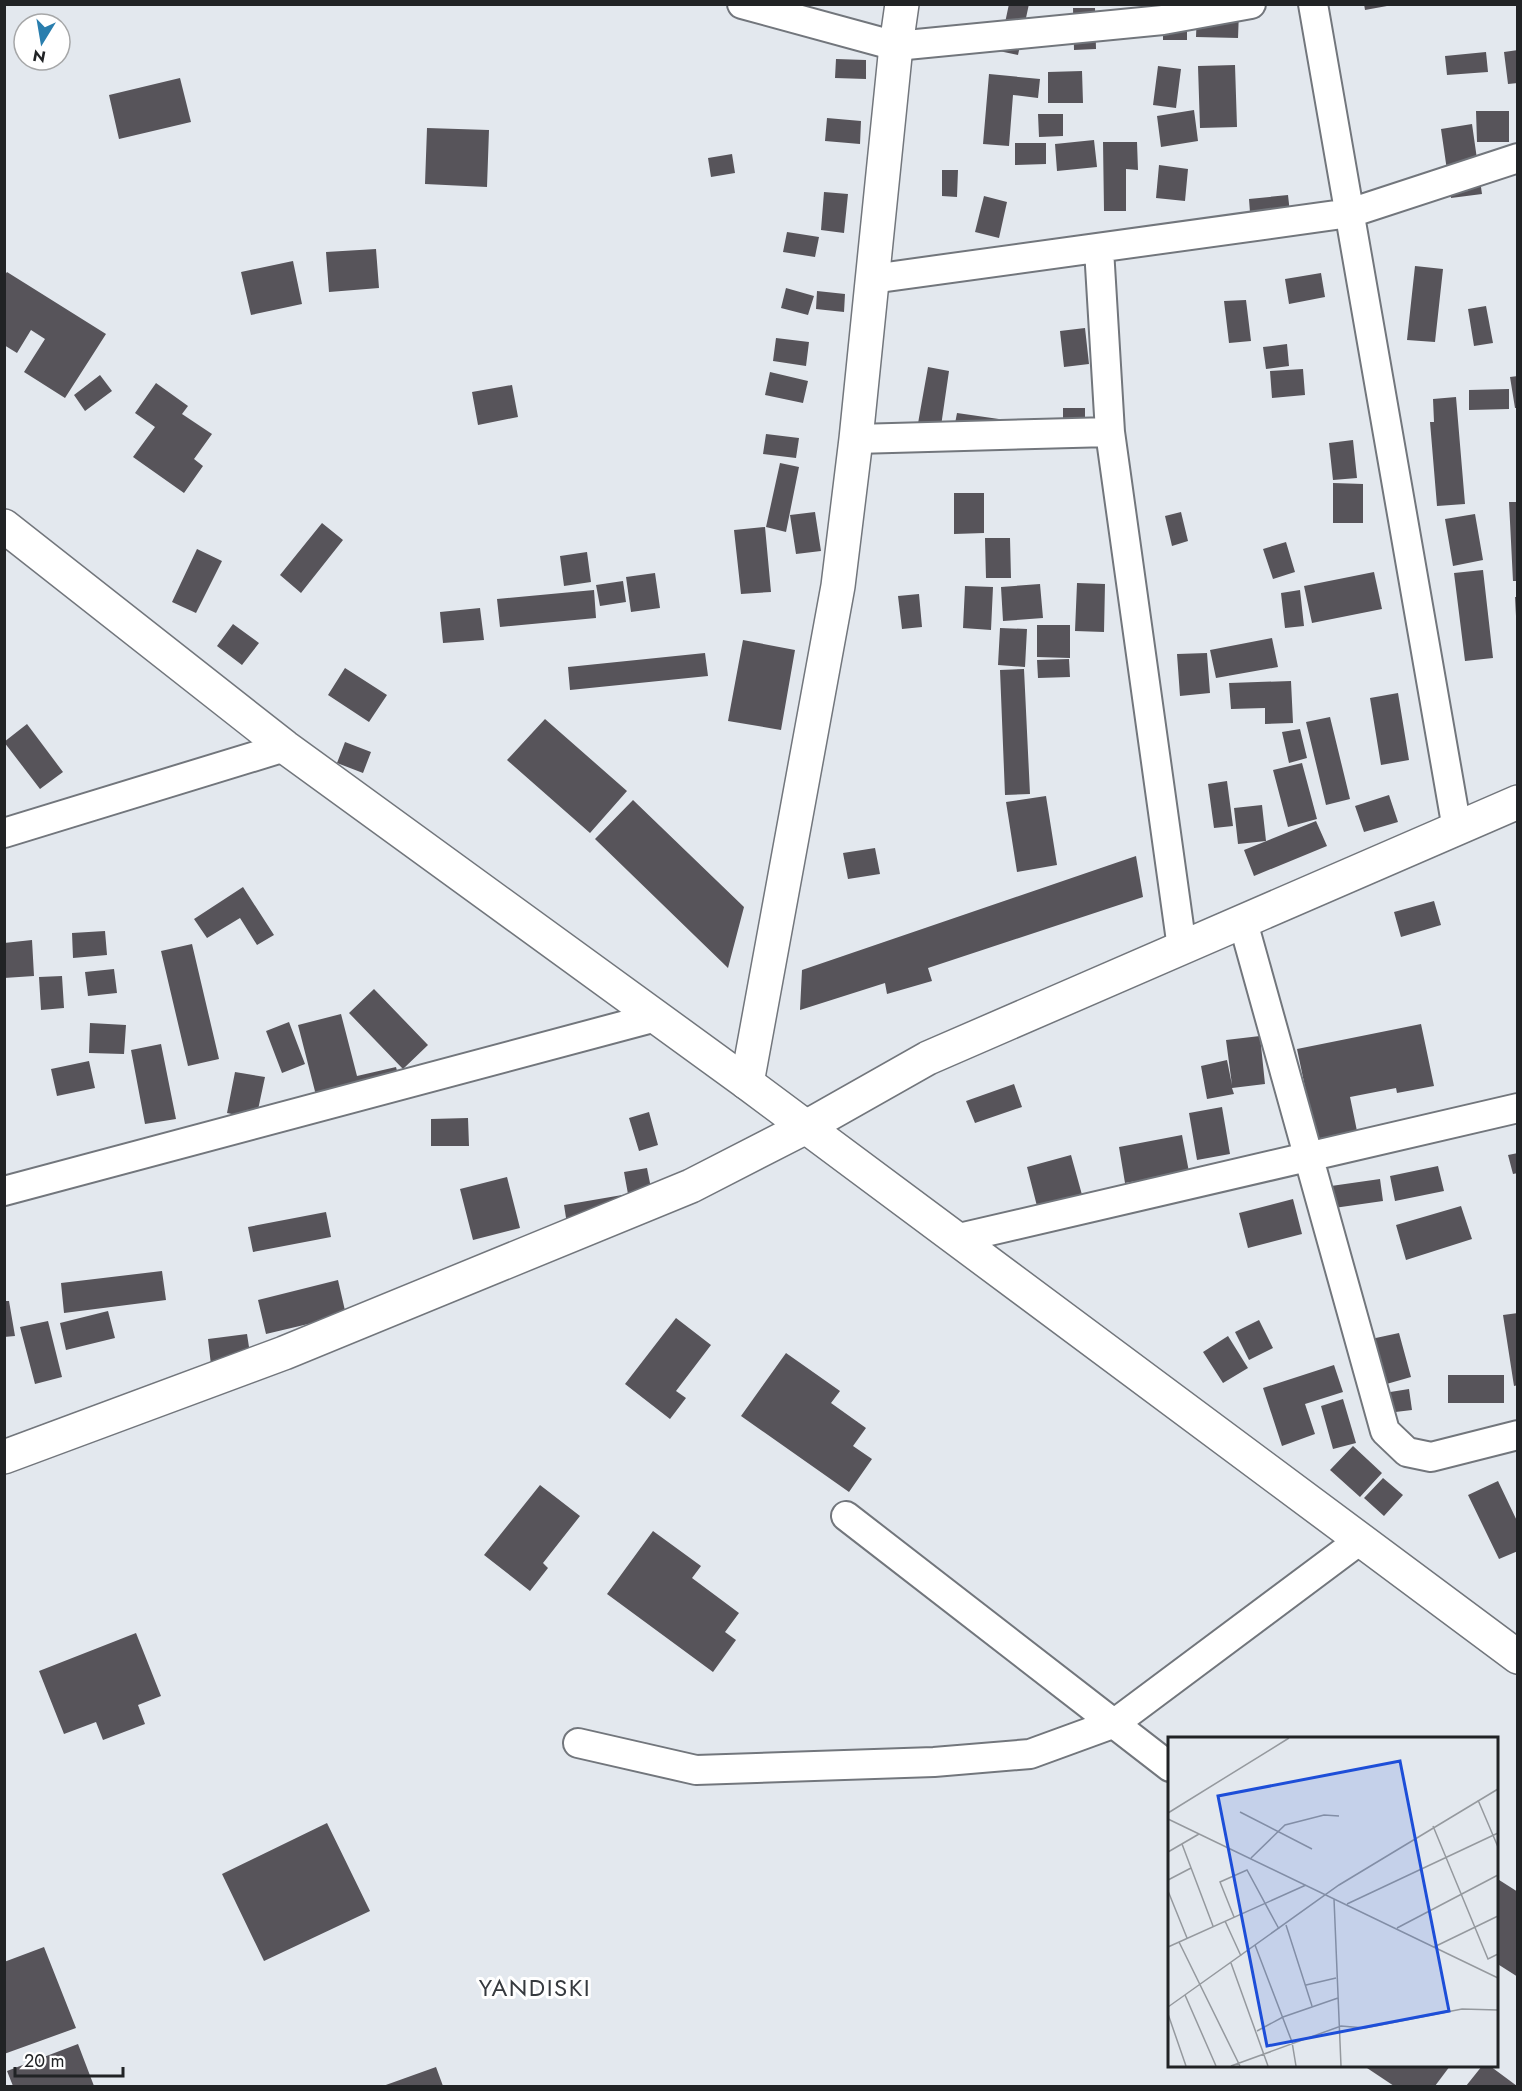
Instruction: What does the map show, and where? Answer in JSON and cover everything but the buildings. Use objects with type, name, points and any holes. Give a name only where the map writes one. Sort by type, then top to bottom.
[{"type":"street","points":[[742,4],[896,46],[1162,20],[1251,4]]},
{"type":"street","points":[[747,1083],[838,586],[856,439],[902,4]]},
{"type":"street","points":[[1313,4],[1457,829]]},
{"type":"street","points":[[872,279],[1350,213],[1518,158]]},
{"type":"street","points":[[1099,249],[1110,432],[1182,948]]},
{"type":"street","points":[[856,439],[1110,432]]},
{"type":"street","points":[[9,533],[285,747],[747,1083],[1518,1657]]},
{"type":"street","points":[[4,833],[285,747]]},
{"type":"street","points":[[4,1457],[284,1353],[692,1186],[806,1127],[928,1058],[1518,802]]},
{"type":"street","points":[[1243,922],[1385,1431],[1407,1452],[1431,1457],[1518,1435]]},
{"type":"street","points":[[4,1191],[656,1017]]},
{"type":"street","points":[[955,1239],[1518,1108]]},
{"type":"street","points":[[846,1516],[1168,1765]]},
{"type":"street","points":[[578,1743],[696,1770],[922,1763],[1030,1754],[1115,1723],[1360,1540]]},
{"type":"district","name":"YANDISKI","points":[[535,1987]]}]
